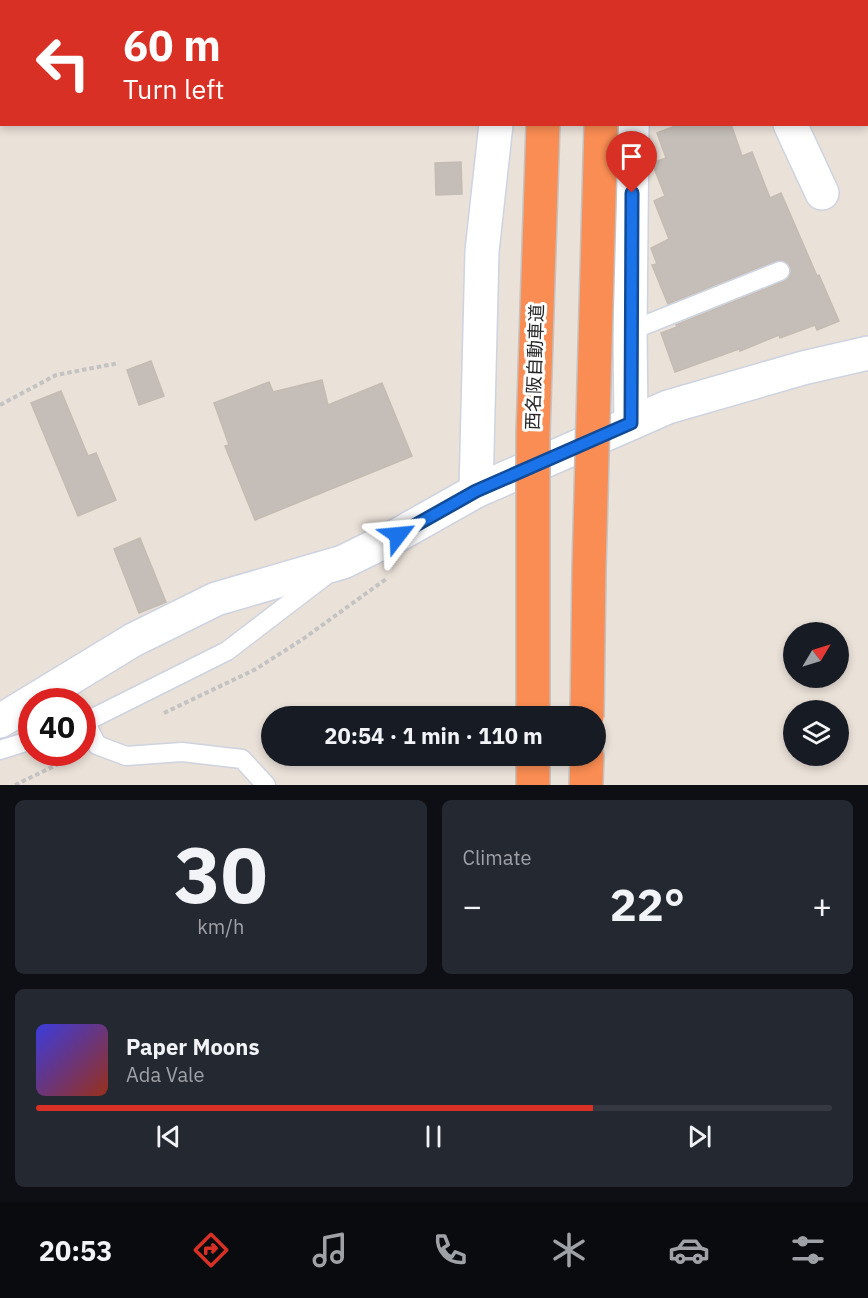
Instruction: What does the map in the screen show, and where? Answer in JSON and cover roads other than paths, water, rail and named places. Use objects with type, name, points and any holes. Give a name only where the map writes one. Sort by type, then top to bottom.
[{"type":"highway","name":"西名阪自動車道","points":[[533,706],[532,434],[543,126]]},
{"type":"highway","points":[[587,706],[601,126]]},
{"type":"highway","points":[[533,766],[533,785]]},
{"type":"highway","points":[[586,785],[587,766]]},
{"type":"street","points":[[476,491],[482,251],[496,126]]},
{"type":"street","points":[[631,423],[632,126]]},
{"type":"street","points":[[791,126],[822,193]]},
{"type":"street","points":[[0,721],[133,640],[216,599],[343,562],[398,535],[476,491],[668,407],[803,368],[868,353]]},
{"type":"lane","points":[[630,331],[780,271]]},
{"type":"lane","points":[[96,716],[227,651],[343,562]]},
{"type":"lane","points":[[96,743],[126,756],[182,752],[242,759],[266,785]]},
{"type":"lane","points":[[0,750],[18,744]]}]
